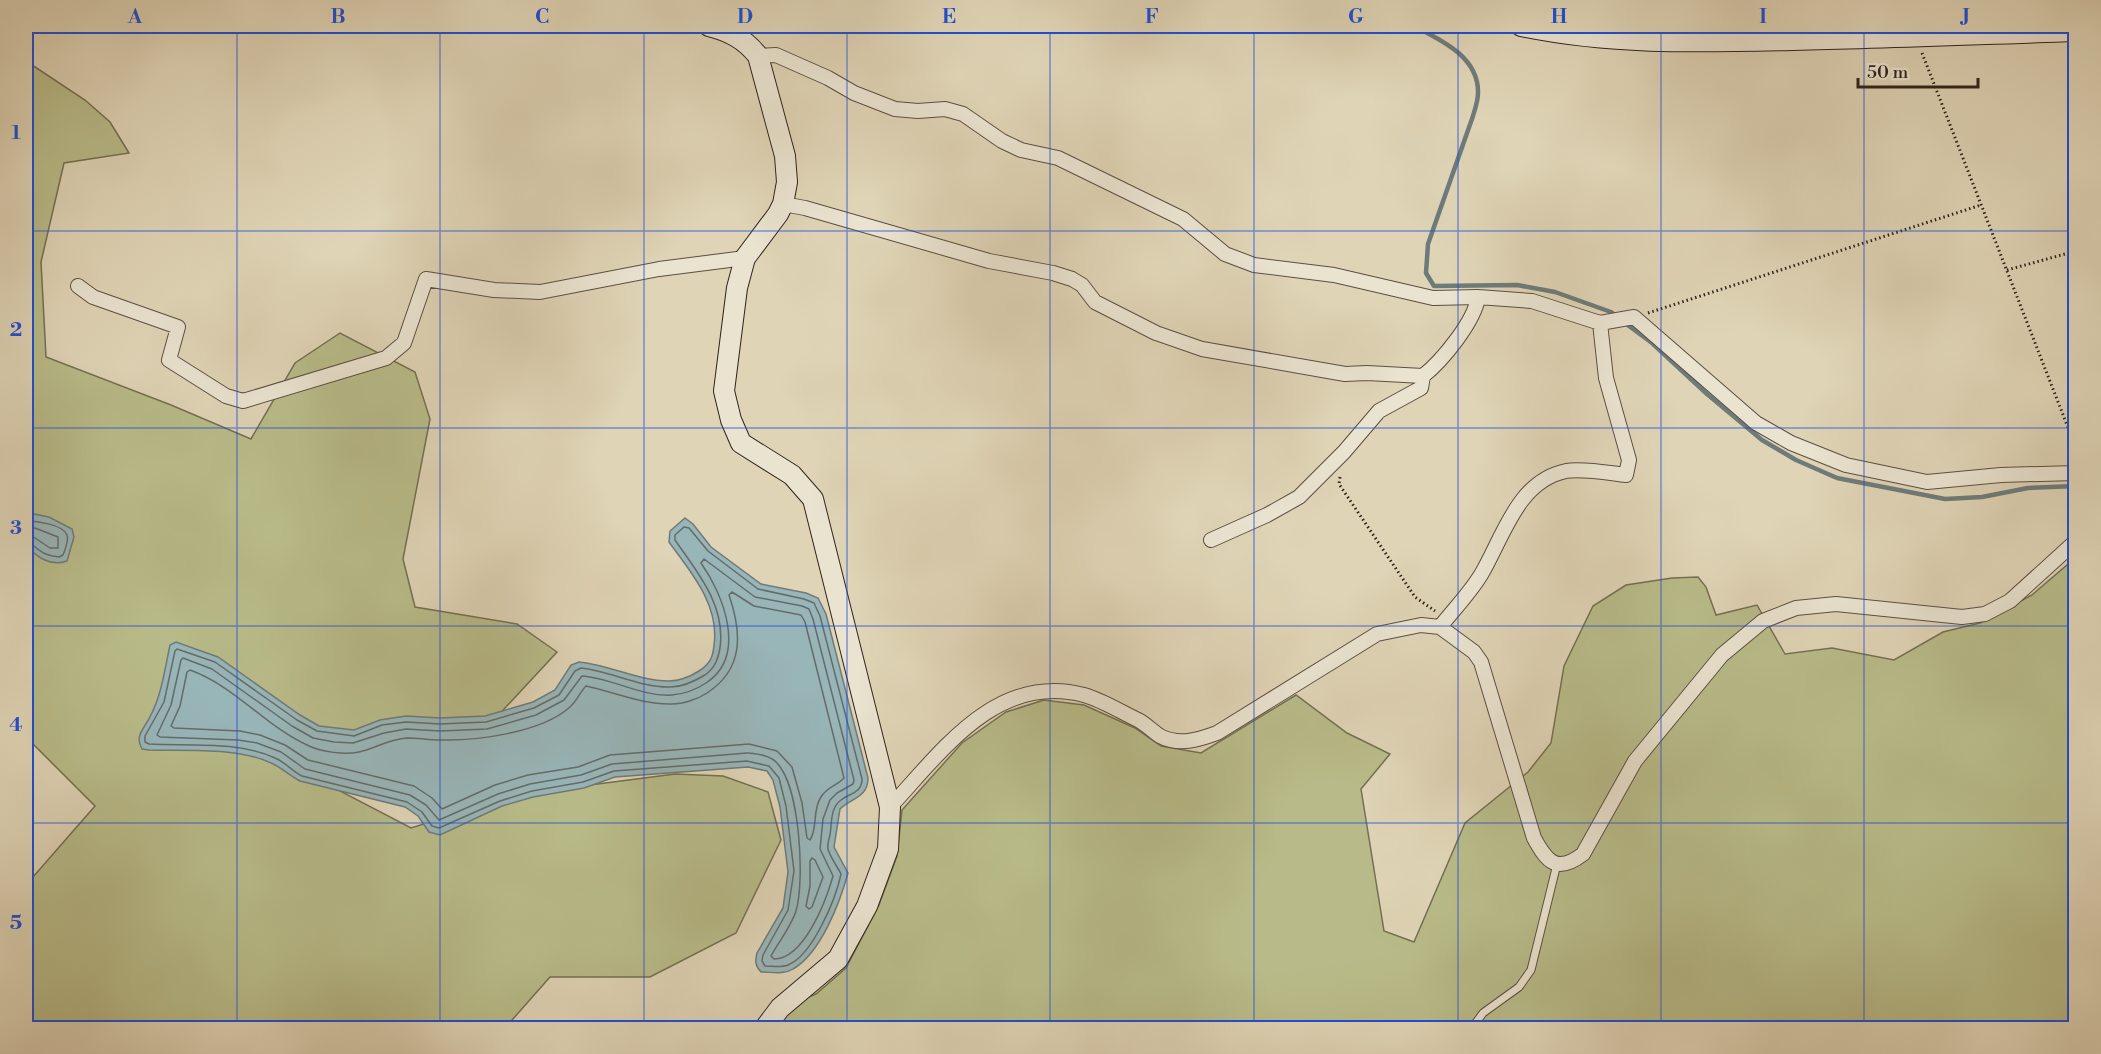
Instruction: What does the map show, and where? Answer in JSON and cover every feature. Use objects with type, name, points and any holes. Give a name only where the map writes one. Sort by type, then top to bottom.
[{"type":"street","points":[[709,26],[725,30],[747,42],[758,56],[785,156],[787,182],[783,204],[745,258],[737,288],[724,391],[731,420],[741,443],[792,475],[813,499],[890,807],[888,849],[867,906],[838,958],[780,1008],[765,1029]]},
{"type":"street","points":[[1521,26],[1568,35],[1660,42],[1911,33],[2076,31]]},
{"type":"street","points":[[758,56],[776,55],[828,78],[854,93],[895,109],[918,111],[945,109],[963,114],[1002,141],[1021,150],[1058,158],[1183,219],[1225,254],[1254,265],[1334,275],[1433,298],[1478,297],[1532,301],[1603,322],[1631,317],[1756,423],[1791,442],[1846,465],[1926,482],[2001,475],[2076,473]]},
{"type":"street","points":[[783,204],[806,208],[988,261],[1053,273],[1072,279],[1082,285],[1095,302],[1156,333],[1202,349],[1346,374],[1423,376]]},
{"type":"street","points":[[78,286],[93,297],[178,327],[170,360],[226,396],[243,401],[386,358],[404,343],[426,279],[494,290],[540,292],[659,269],[745,258]]},
{"type":"street","points":[[1211,540],[1267,515],[1299,496],[1344,452],[1379,411],[1421,388],[1423,376],[1452,346],[1477,305],[1478,297]]},
{"type":"street","points":[[890,807],[966,726],[1000,704],[1027,693],[1048,690],[1084,695],[1140,721],[1161,737],[1190,742],[1217,734],[1377,634],[1443,623],[1481,574],[1504,529],[1527,493],[1546,478],[1568,471],[1626,475],[1629,460],[1606,378],[1603,322]]},
{"type":"street","points":[[1443,623],[1474,652],[1480,662],[1534,838],[1545,858],[1557,864],[1571,863],[1583,854],[1635,761],[1722,655],[1763,621],[1796,608],[1836,604],[1962,617],[1985,614],[2010,601],[2076,541]]},
{"type":"lane","points":[[1472,1029],[1483,1013],[1519,987],[1531,970],[1557,864]]},
{"type":"path","points":[[1911,33],[2076,448]]},
{"type":"path","points":[[1631,317],[1981,205]]},
{"type":"path","points":[[2007,270],[2076,251]]},
{"type":"path","points":[[1340,474],[1339,484],[1415,597],[1443,623]]},
{"type":"green space","points":[[26,61],[85,100],[110,122],[129,153],[64,163],[41,262],[46,357],[171,405],[251,439],[295,363],[340,333],[415,372],[430,419],[403,559],[415,607],[517,624],[557,652],[493,721],[273,756],[411,828],[520,794],[675,774],[723,776],[768,792],[781,840],[736,933],[650,977],[550,977],[505,1028],[26,1028],[26,885],[95,806],[26,737]]},
{"type":"green space","points":[[2067,565],[2075,570],[2075,1028],[776,1028],[780,1008],[816,994],[846,968],[879,905],[897,856],[902,810],[962,743],[1006,712],[1044,700],[1084,705],[1135,728],[1161,746],[1201,753],[1296,695],[1347,733],[1390,754],[1361,789],[1384,931],[1414,942],[1465,823],[1528,772],[1551,743],[1564,666],[1593,606],[1626,585],[1672,578],[1698,577],[1706,587],[1716,615],[1757,605],[1785,654],[1832,648],[1894,660],[1943,632],[1980,623],[2032,595]]},
{"type":"water","points":[[34,514],[49,517],[72,529],[74,537],[67,561],[55,563],[44,560],[26,545],[26,516]]},
{"type":"water","points":[[685,518],[693,524],[711,547],[761,584],[806,593],[818,598],[826,614],[868,778],[862,794],[840,809],[834,847],[848,873],[840,898],[821,939],[803,961],[789,971],[761,972],[756,963],[757,953],[783,908],[788,872],[780,807],[773,780],[767,771],[748,767],[615,777],[584,788],[533,797],[502,806],[440,835],[429,832],[418,816],[405,807],[300,781],[260,759],[229,752],[149,750],[142,749],[140,746],[140,735],[154,708],[164,677],[170,645],[176,642],[218,657],[319,726],[354,730],[380,720],[406,716],[440,718],[485,716],[533,702],[555,690],[571,665],[579,662],[658,680],[673,681],[689,676],[706,666],[712,657],[715,630],[702,589],[669,542],[670,531]]},
{"type":"waterway","points":[[963,26],[977,28],[998,26]]},
{"type":"waterway","points":[[1414,26],[1436,37],[1456,51],[1472,69],[1477,80],[1478,93],[1473,116],[1428,244],[1426,273],[1434,286],[1517,285],[1555,292],[1611,312],[1618,318]]},
{"type":"waterway","points":[[1625,323],[1652,343],[1707,394],[1762,440],[1796,460],[1837,478],[1945,499],[1982,497],[2028,488],[2076,486]]}]
